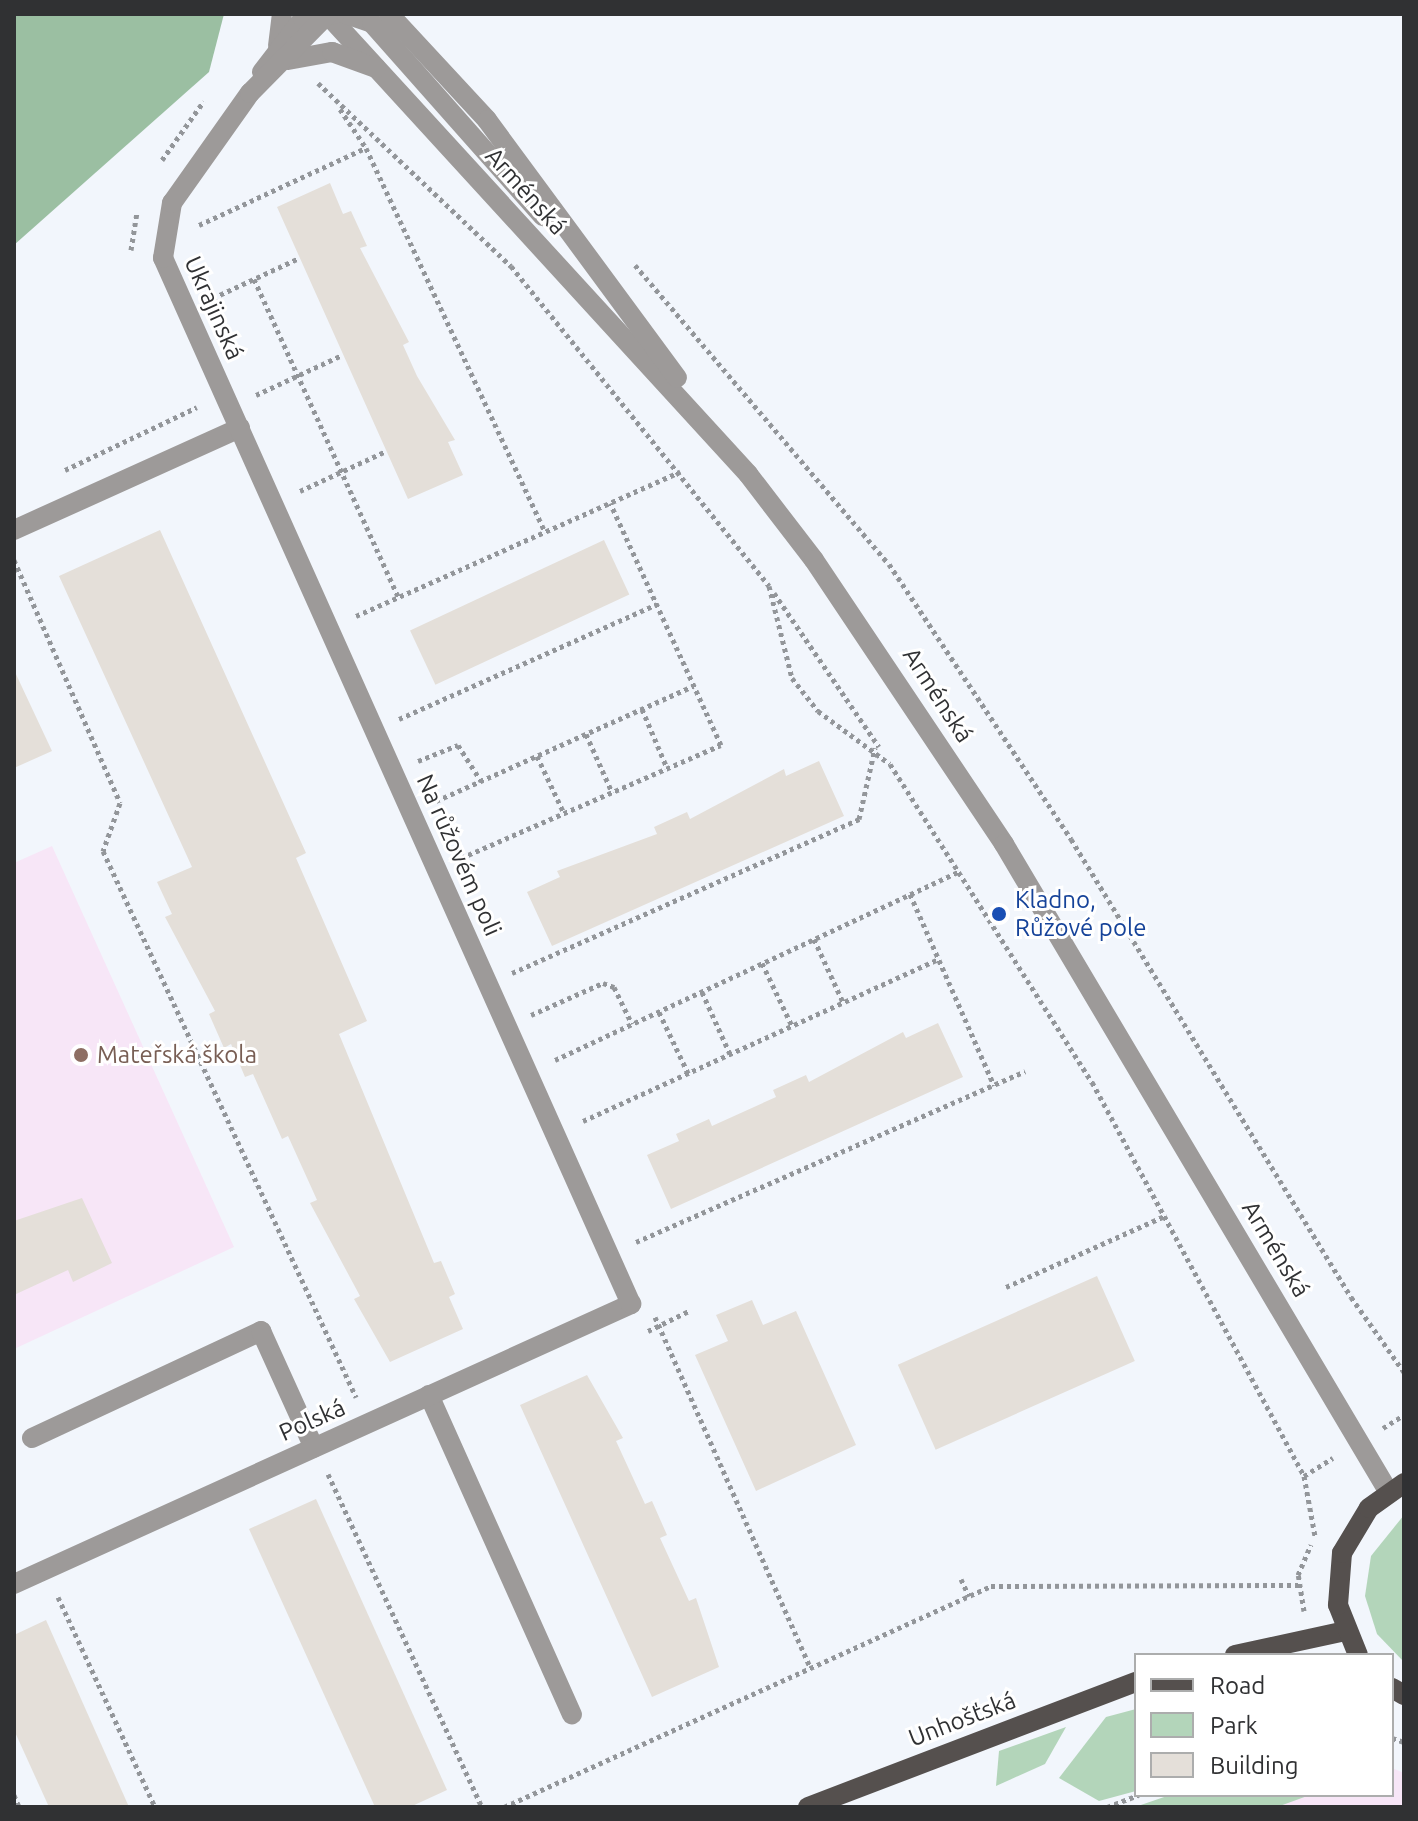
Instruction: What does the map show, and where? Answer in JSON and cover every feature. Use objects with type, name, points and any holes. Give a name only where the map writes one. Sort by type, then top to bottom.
[{"type":"main road","points":[[1357,1653],[1345,1631],[1338,1605],[1342,1553],[1353,1529],[1396,1487]]},
{"type":"main road","points":[[1243,1653],[1314,1635],[1345,1631]]},
{"type":"main road","name":"Unhošťská","points":[[808,1807],[1134,1683]]},
{"type":"street","points":[[282,14],[285,55]]},
{"type":"street","name":"Arménská","points":[[328,14],[748,474],[909,696],[1004,844],[1396,1487]]},
{"type":"street","points":[[285,55],[303,19],[335,14]]},
{"type":"street","points":[[346,14],[372,23],[620,303]]},
{"type":"street","points":[[389,14],[487,120],[748,474]]},
{"type":"street","points":[[285,55],[332,52],[381,70]]},
{"type":"street","name":"Ukrajinská","points":[[240,428],[163,258],[172,203],[250,93],[285,55]]},
{"type":"street","points":[[14,530],[240,428]]},
{"type":"street","name":"Na růžovém poli","points":[[240,428],[631,1304]]},
{"type":"street","name":"Polská","points":[[14,1584],[631,1304]]},
{"type":"street","points":[[32,1438],[261,1331],[314,1448]]},
{"type":"street","points":[[429,1395],[572,1714]]},
{"type":"path","points":[[285,55],[511,266],[769,586],[960,871],[1167,1215],[1304,1476],[1316,1535],[1298,1585],[1314,1635]]},
{"type":"path","points":[[337,103],[366,148],[545,532]]},
{"type":"path","points":[[186,231],[366,148]]},
{"type":"path","points":[[205,302],[299,258]]},
{"type":"path","points":[[630,259],[889,564],[1071,839],[1351,1297],[1404,1372]]},
{"type":"path","points":[[254,279],[398,597]]},
{"type":"path","points":[[247,399],[342,355]]},
{"type":"path","points":[[56,475],[224,394]]},
{"type":"path","points":[[290,496],[386,451]]},
{"type":"path","points":[[346,620],[680,472]]},
{"type":"path","points":[[453,862],[721,745],[610,503]]},
{"type":"path","points":[[14,560],[120,803],[103,851],[351,1393],[361,1401]]},
{"type":"path","points":[[769,586],[792,678],[818,711],[875,748],[890,764]]},
{"type":"path","points":[[391,722],[657,604]]},
{"type":"path","points":[[427,805],[694,686]]},
{"type":"path","points":[[642,709],[667,768]]},
{"type":"path","points":[[586,734],[612,792]]},
{"type":"path","points":[[410,765],[458,745],[481,781]]},
{"type":"path","points":[[504,976],[859,819],[875,748]]},
{"type":"path","points":[[537,756],[564,813]]},
{"type":"path","points":[[543,1065],[960,871]]},
{"type":"path","points":[[910,894],[994,1085]]},
{"type":"path","points":[[814,939],[843,1002]]},
{"type":"path","points":[[571,1127],[937,960]]},
{"type":"path","points":[[762,963],[792,1026]]},
{"type":"path","points":[[523,1019],[603,983],[614,987],[632,1024]]},
{"type":"path","points":[[702,992],[730,1054]]},
{"type":"path","points":[[659,1012],[688,1073]]},
{"type":"path","points":[[624,1247],[1025,1071]]},
{"type":"path","points":[[1006,1287],[1167,1215]]},
{"type":"path","points":[[326,1469],[482,1807]]},
{"type":"path","points":[[961,1579],[969,1596]]},
{"type":"path","points":[[504,1807],[991,1586],[1298,1585]]},
{"type":"path","points":[[56,1594],[155,1807]]},
{"type":"path","points":[[14,1795],[19,1807]]},
{"type":"path","points":[[1107,1807],[1134,1797]]},
{"type":"shaded area","name":"Mateřská škola","points":[[52,846],[234,1247],[14,1349],[14,863]]},
{"type":"shaded area","points":[[1394,1769],[1404,1773],[1404,1807],[1275,1807],[1302,1797],[1394,1797]]},
{"type":"green space","points":[[14,14],[224,14],[209,72],[14,245]]},
{"type":"green space","points":[[1404,1515],[1404,1662],[1377,1634],[1365,1596],[1371,1556]]},
{"type":"green space","points":[[1134,1710],[1134,1792],[1099,1801],[1059,1778],[1106,1717]]},
{"type":"green space","points":[[1066,1727],[1045,1764],[996,1786],[999,1751]]},
{"type":"green space","points":[[1164,1797],[1304,1797],[1277,1807],[1135,1807]]},
{"type":"building","points":[[330,183],[343,214],[351,211],[367,246],[360,248],[409,342],[403,345],[417,376],[455,440],[448,442],[463,475],[408,499],[277,207]]},
{"type":"building","points":[[160,530],[306,853],[296,858],[367,1021],[339,1034],[434,1263],[441,1261],[455,1294],[449,1297],[463,1329],[390,1362],[354,1299],[360,1296],[310,1203],[317,1200],[288,1136],[282,1139],[253,1074],[245,1077],[231,1044],[224,1048],[209,1014],[215,1011],[165,917],[172,914],[157,882],[192,867],[59,576]]},
{"type":"building","points":[[604,540],[629,594],[435,685],[410,630]]},
{"type":"building","points":[[14,670],[52,751],[14,768]]},
{"type":"building","points":[[819,761],[844,816],[552,946],[527,892],[560,877],[557,871],[657,834],[654,827],[687,812],[690,819],[784,769],[786,776]]},
{"type":"building","points":[[938,1023],[963,1077],[671,1209],[647,1155],[679,1141],[676,1134],[709,1119],[712,1126],[776,1097],[773,1090],[806,1075],[809,1082],[903,1032],[906,1038]]},
{"type":"building","points":[[82,1198],[112,1263],[73,1282],[68,1270],[14,1295],[14,1221]]},
{"type":"building","points":[[1097,1276],[1135,1361],[936,1450],[898,1365]]},
{"type":"building","points":[[752,1300],[763,1325],[796,1311],[856,1445],[756,1491],[695,1355],[728,1341],[716,1315]]},
{"type":"building","points":[[587,1375],[623,1438],[616,1441],[645,1504],[652,1501],[667,1535],[660,1538],[689,1601],[696,1598],[719,1667],[652,1697],[520,1405]]},
{"type":"building","points":[[316,1499],[447,1790],[410,1807],[375,1807],[249,1529]]},
{"type":"building","points":[[46,1620],[129,1807],[49,1807],[14,1730],[14,1635]]},
{"type":"place","name":"Kladno, Růžové pole","points":[[999,914]]},
{"type":"place","name":"Mateřská škola","points":[[81,1055]]}]
